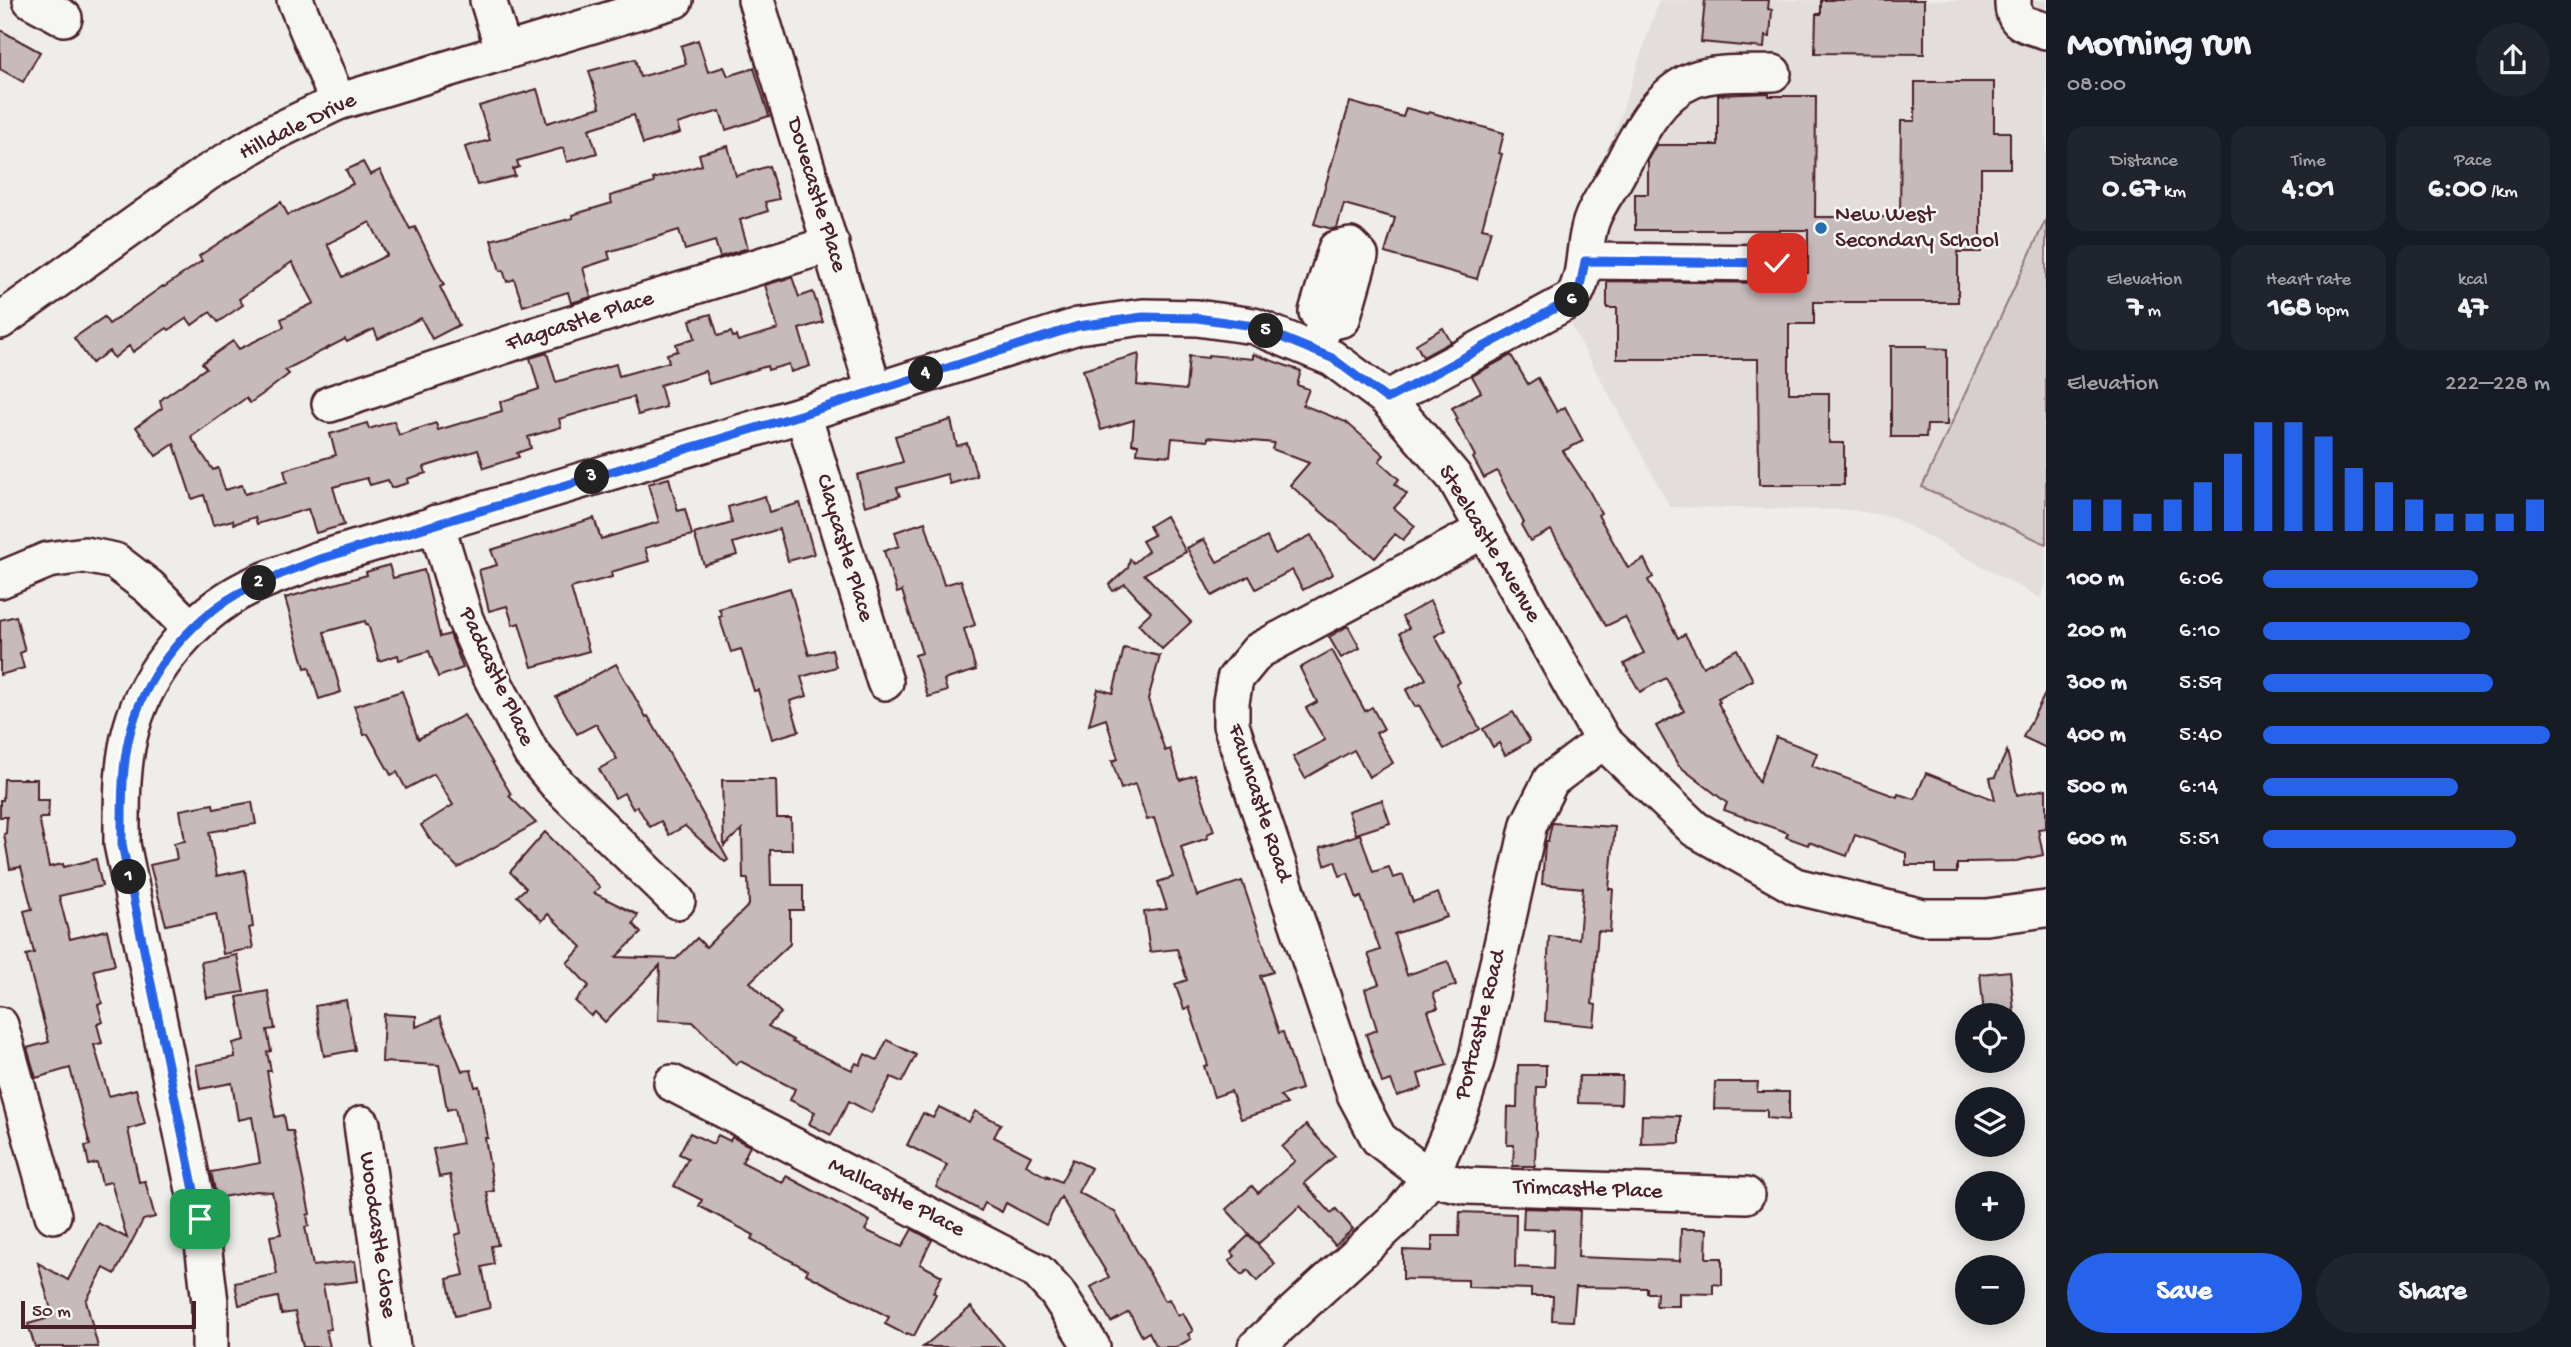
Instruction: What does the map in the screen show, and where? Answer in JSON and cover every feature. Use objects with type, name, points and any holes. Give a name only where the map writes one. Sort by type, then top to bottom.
[{"type":"street","points":[[31,0],[64,18]]},
{"type":"street","points":[[295,0],[338,103]]},
{"type":"street","points":[[488,0],[504,52]]},
{"type":"street","name":"Hilldale Drive","points":[[0,321],[207,173],[273,133],[338,103],[675,0]]},
{"type":"street","name":"Dovecastle Place","points":[[756,0],[874,390]]},
{"type":"street","points":[[2013,0],[2015,18],[2046,31]]},
{"type":"street","points":[[1387,399],[1572,299],[1580,287],[1591,221],[1644,127],[1662,103],[1678,89],[1694,80],[1712,76],[1773,73]]},
{"type":"street","name":"Flagcastle Place","points":[[330,404],[536,335],[831,244]]},
{"type":"street","points":[[1585,261],[1777,263]]},
{"type":"street","name":"Steelcastle Avenue","points":[[210,1347],[210,1301],[200,1219],[122,844],[122,791],[132,726],[153,677],[190,628],[245,589],[317,560],[803,414],[1078,326],[1143,317],[1197,318],[1320,337],[1332,358],[1387,399],[1455,478],[1603,741],[1695,829],[1795,886],[1923,917],[1986,917],[2046,909]]},
{"type":"street","name":"Claycastle Place","points":[[803,414],[885,682]]},
{"type":"street","name":"Padcastle Place","points":[[436,523],[465,619],[487,669],[531,753],[558,785],[677,901]]},
{"type":"street","name":"Fawncastle Road","points":[[1430,1178],[1379,1139],[1354,1094],[1231,725],[1231,702],[1236,679],[1258,651],[1484,530]]},
{"type":"street","points":[[0,580],[48,559],[85,555],[115,561],[149,587],[190,628]]},
{"type":"street","name":"Portcastle Road","points":[[1256,1347],[1400,1215],[1430,1178],[1461,1107],[1476,1061],[1529,824],[1551,780],[1603,741]]},
{"type":"street","points":[[0,1025],[53,1215]]},
{"type":"street","name":"Mallcastle Place","points":[[672,1083],[1038,1272],[1057,1293],[1092,1347]]},
{"type":"street","name":"Woodcastle Close","points":[[362,1124],[392,1347]]},
{"type":"street","name":"Trimcastle Place","points":[[1430,1178],[1467,1186],[1746,1195]]},
{"type":"shaded area","name":"New West Secondary School","points":[[1659,0],[2046,0],[2046,586],[2040,598],[1892,517],[1851,510],[1670,507],[1567,318],[1586,299],[1607,156]]},
{"type":"shaded area","points":[[2046,219],[2046,544],[1922,487]]},
{"type":"building","points":[[1705,0],[1769,0],[1768,9],[1772,10],[1770,37],[1765,36],[1764,48],[1701,42]]},
{"type":"building","points":[[1821,0],[1924,0],[1924,54],[1815,53],[1816,14],[1821,14]]},
{"type":"building","points":[[0,30],[40,52],[23,82],[0,69]]},
{"type":"building","points":[[698,40],[708,72],[724,67],[728,76],[754,68],[769,116],[726,130],[720,111],[677,124],[680,133],[643,144],[634,115],[589,129],[597,153],[567,162],[563,148],[517,161],[519,167],[513,169],[515,176],[477,185],[465,147],[490,140],[479,106],[537,89],[547,123],[600,107],[589,71],[635,59],[640,77],[686,64],[681,46]]},
{"type":"building","points":[[1915,82],[1994,82],[1994,132],[2010,132],[2010,168],[1981,168],[1981,252],[1958,252],[1958,302],[1814,302],[1814,324],[1789,324],[1789,393],[1829,393],[1829,443],[1844,443],[1844,485],[1759,485],[1758,359],[1617,359],[1617,308],[1607,308],[1607,281],[1777,283],[1787,280],[1794,273],[1808,273],[1808,230],[1635,230],[1635,194],[1648,194],[1648,159],[1656,145],[1718,145],[1718,95],[1769,93],[1769,96],[1816,96],[1815,217],[1900,217],[1901,121],[1915,121]]},
{"type":"building","points":[[1350,102],[1403,117],[1406,108],[1428,114],[1429,112],[1504,133],[1499,153],[1502,154],[1482,228],[1491,230],[1477,279],[1385,253],[1395,218],[1344,204],[1337,228],[1314,224]]},
{"type":"building","points":[[728,146],[736,176],[769,166],[779,199],[765,202],[768,211],[740,220],[748,248],[720,257],[715,241],[685,250],[679,230],[608,252],[610,259],[583,268],[591,297],[571,303],[568,292],[523,306],[514,279],[507,282],[503,270],[500,271],[491,240],[573,218],[572,215],[612,203],[610,196],[654,183],[653,179],[702,165],[699,154]]},
{"type":"building","points":[[363,162],[370,175],[380,170],[410,229],[415,227],[444,285],[440,287],[459,325],[432,339],[421,318],[378,339],[374,329],[347,342],[345,339],[285,370],[289,374],[267,391],[250,403],[246,398],[191,437],[213,470],[218,468],[225,490],[242,485],[245,494],[287,482],[284,470],[336,455],[330,434],[367,423],[369,429],[394,421],[399,435],[436,423],[438,430],[502,411],[500,402],[539,389],[530,358],[547,353],[556,382],[616,364],[619,376],[669,362],[667,354],[678,351],[676,344],[695,338],[690,320],[711,314],[718,336],[731,332],[738,341],[778,329],[765,285],[792,277],[799,297],[813,292],[823,322],[799,329],[810,366],[791,372],[789,364],[768,370],[767,366],[709,384],[705,371],[660,385],[666,407],[638,415],[633,397],[559,419],[561,427],[528,437],[531,448],[517,453],[519,457],[484,468],[478,450],[424,467],[426,473],[407,479],[408,483],[391,488],[388,480],[370,485],[367,478],[333,487],[344,525],[316,533],[308,509],[257,524],[255,517],[234,524],[233,520],[213,525],[204,495],[192,499],[174,444],[156,456],[136,427],[162,408],[160,401],[163,398],[206,368],[202,363],[233,341],[239,349],[284,327],[281,319],[314,303],[292,262],[239,299],[243,305],[218,322],[210,312],[192,325],[187,318],[169,330],[167,328],[133,352],[129,346],[114,358],[109,351],[92,363],[74,338],[104,317],[109,324],[202,261],[199,256],[281,202],[288,215],[353,184],[346,170]],"holes":[[[370,222],[387,255],[343,277],[327,244]]]},
{"type":"building","points":[[1443,328],[1451,342],[1423,357],[1416,344]]},
{"type":"building","points":[[1891,346],[1947,349],[1947,425],[1927,425],[1926,437],[1891,437]]},
{"type":"building","points":[[1139,354],[1137,385],[1186,390],[1189,356],[1253,359],[1253,354],[1301,371],[1297,385],[1309,389],[1303,405],[1346,422],[1384,455],[1379,461],[1399,479],[1395,484],[1407,494],[1394,508],[1415,526],[1403,540],[1395,534],[1375,558],[1290,485],[1309,463],[1272,449],[1274,443],[1208,437],[1208,441],[1172,438],[1170,456],[1137,453],[1138,444],[1132,444],[1134,420],[1101,430],[1083,370]]},
{"type":"building","points":[[1511,355],[1528,384],[1538,378],[1557,412],[1565,407],[1583,441],[1563,451],[1588,489],[1601,513],[1598,515],[1628,568],[1644,559],[1653,577],[1648,580],[1678,638],[1685,634],[1703,667],[1737,649],[1753,680],[1718,698],[1718,703],[1759,782],[1776,737],[1817,753],[1812,766],[1897,797],[1898,794],[1915,799],[1926,773],[1995,800],[1990,778],[1995,777],[2007,751],[2017,795],[2046,789],[2046,828],[2038,829],[2043,855],[2016,861],[1966,862],[1957,864],[1957,873],[1935,873],[1935,865],[1906,865],[1906,853],[1855,835],[1847,856],[1786,837],[1788,833],[1724,810],[1727,803],[1678,765],[1656,726],[1684,711],[1666,678],[1640,692],[1624,664],[1644,653],[1625,617],[1606,626],[1551,530],[1530,541],[1521,525],[1524,523],[1497,471],[1484,478],[1473,458],[1475,456],[1452,408],[1481,392],[1472,376]]},
{"type":"building","points":[[951,420],[957,446],[967,443],[977,476],[950,484],[947,474],[897,488],[900,496],[865,506],[857,475],[903,462],[895,436]]},
{"type":"building","points":[[669,478],[678,511],[685,509],[692,535],[645,548],[649,561],[611,572],[612,577],[571,588],[589,651],[532,667],[519,623],[513,625],[507,606],[489,611],[479,570],[497,565],[491,550],[594,518],[601,539],[659,522],[648,484]]},
{"type":"building","points":[[765,496],[769,512],[800,503],[814,554],[788,561],[779,529],[733,543],[737,555],[704,565],[694,534],[732,523],[728,507]]},
{"type":"building","points":[[1166,516],[1186,552],[1144,574],[1191,622],[1162,649],[1138,624],[1151,612],[1125,584],[1113,591],[1109,585],[1128,568],[1130,559],[1134,563],[1148,551],[1142,541],[1154,535],[1149,526]]},
{"type":"building","points":[[925,522],[944,585],[961,580],[975,625],[964,629],[976,670],[944,680],[947,691],[928,697],[915,655],[922,653],[902,591],[897,593],[884,551],[899,546],[895,532]]},
{"type":"building","points":[[1311,535],[1333,574],[1303,590],[1292,570],[1256,589],[1249,576],[1212,596],[1187,548],[1204,539],[1217,562],[1267,537],[1275,554]]},
{"type":"building","points":[[389,565],[393,578],[424,570],[440,637],[450,634],[463,668],[438,677],[429,651],[399,660],[398,655],[379,661],[365,621],[324,632],[341,692],[319,699],[309,667],[305,668],[285,598],[367,575],[366,572]]},
{"type":"building","points":[[790,588],[809,655],[832,649],[836,667],[801,677],[807,696],[790,701],[799,731],[772,739],[758,690],[754,691],[741,649],[731,652],[719,617],[722,616],[719,609]]},
{"type":"building","points":[[1430,601],[1446,630],[1435,636],[1460,682],[1456,685],[1480,729],[1444,749],[1419,705],[1415,707],[1406,690],[1426,679],[1400,633],[1409,628],[1402,617]]},
{"type":"building","points":[[16,616],[25,651],[20,653],[24,668],[0,675],[0,620]]},
{"type":"building","points":[[1348,626],[1360,648],[1341,658],[1329,637]]},
{"type":"building","points":[[1124,648],[1160,656],[1148,699],[1165,751],[1170,749],[1180,780],[1195,775],[1214,831],[1207,834],[1208,838],[1181,847],[1197,896],[1242,881],[1273,972],[1260,976],[1279,1033],[1283,1032],[1301,1089],[1280,1096],[1287,1104],[1241,1119],[1231,1091],[1214,1097],[1204,1066],[1208,1065],[1189,1007],[1184,1009],[1175,984],[1187,980],[1177,949],[1150,952],[1144,912],[1167,909],[1158,882],[1173,877],[1154,818],[1147,820],[1135,784],[1121,789],[1112,761],[1118,759],[1106,719],[1089,725],[1098,689],[1113,693]]},
{"type":"building","points":[[1332,650],[1365,711],[1372,707],[1384,729],[1376,733],[1393,763],[1369,777],[1354,750],[1305,778],[1293,757],[1325,740],[1306,708],[1317,702],[1300,668]]},
{"type":"building","points":[[616,664],[659,735],[728,860],[725,862],[685,826],[669,835],[661,821],[650,827],[637,806],[633,809],[624,793],[615,798],[599,769],[617,759],[596,724],[577,734],[556,697]]},
{"type":"building","points":[[402,691],[418,739],[464,715],[511,794],[509,796],[536,823],[458,868],[429,838],[421,825],[453,805],[434,774],[406,789],[397,772],[391,775],[368,734],[364,735],[354,706]]},
{"type":"building","points":[[2046,692],[2046,748],[2023,737]]},
{"type":"building","points":[[1513,712],[1530,741],[1505,755],[1499,743],[1493,747],[1483,729]]},
{"type":"building","points":[[4,779],[37,779],[37,800],[49,800],[48,818],[39,818],[49,867],[63,864],[64,867],[96,859],[102,886],[59,896],[70,939],[107,930],[115,965],[94,970],[102,1003],[98,1005],[103,1022],[97,1024],[102,1043],[94,1045],[109,1096],[136,1089],[145,1124],[128,1129],[139,1182],[145,1181],[155,1217],[143,1220],[115,1274],[104,1268],[86,1301],[98,1347],[35,1347],[28,1324],[53,1317],[38,1263],[68,1280],[98,1223],[127,1238],[111,1182],[102,1184],[97,1163],[89,1165],[85,1146],[90,1145],[70,1068],[36,1078],[27,1048],[49,1042],[26,955],[34,953],[24,911],[32,909],[21,867],[10,869],[4,834],[7,817],[0,817]]},
{"type":"building","points":[[722,780],[776,780],[777,818],[791,818],[792,850],[770,850],[771,885],[803,885],[803,910],[790,910],[790,944],[750,982],[781,1013],[768,1026],[793,1040],[792,1042],[852,1070],[856,1063],[860,1065],[865,1054],[877,1060],[887,1040],[916,1055],[902,1082],[891,1077],[871,1113],[849,1101],[831,1135],[809,1124],[815,1112],[790,1100],[795,1089],[740,1061],[736,1065],[693,1022],[658,1020],[660,965],[605,1022],[595,1012],[591,1016],[575,1001],[589,986],[567,963],[582,947],[548,914],[542,921],[517,896],[526,888],[510,872],[545,832],[600,887],[594,893],[638,915],[633,924],[641,933],[616,957],[676,959],[697,938],[706,947],[749,905],[748,879],[743,879],[742,829],[724,846]]},
{"type":"building","points":[[1382,800],[1390,823],[1356,834],[1348,811]]},
{"type":"building","points":[[252,802],[256,824],[209,832],[217,876],[245,870],[253,927],[249,928],[253,948],[223,954],[216,914],[166,925],[150,865],[177,859],[174,843],[185,841],[180,810],[213,804],[214,809]]},
{"type":"building","points":[[1552,823],[1615,827],[1609,889],[1613,889],[1610,932],[1598,931],[1592,1004],[1596,1005],[1594,1026],[1545,1021],[1549,936],[1579,939],[1583,888],[1542,884],[1545,845]]},
{"type":"building","points":[[1360,834],[1373,872],[1389,867],[1393,878],[1403,875],[1413,902],[1438,893],[1447,917],[1394,934],[1407,975],[1448,961],[1456,985],[1433,993],[1438,1008],[1428,1011],[1447,1065],[1418,1074],[1422,1088],[1397,1096],[1391,1080],[1382,1083],[1366,1034],[1377,1030],[1365,989],[1379,984],[1368,954],[1380,950],[1361,897],[1357,899],[1348,873],[1340,876],[1335,861],[1325,865],[1320,848]]},
{"type":"building","points":[[237,955],[244,992],[207,998],[201,962]]},
{"type":"building","points":[[2010,971],[2013,1003],[1983,1003],[1980,974]]},
{"type":"building","points":[[268,991],[275,1029],[267,1030],[271,1051],[267,1052],[271,1071],[267,1071],[275,1117],[284,1115],[287,1131],[293,1131],[310,1214],[307,1215],[309,1226],[305,1227],[313,1266],[355,1261],[358,1281],[323,1285],[331,1329],[326,1330],[330,1347],[303,1347],[295,1312],[281,1314],[278,1297],[239,1305],[235,1283],[277,1274],[270,1236],[281,1234],[272,1192],[256,1191],[216,1198],[211,1172],[260,1163],[252,1117],[238,1120],[232,1083],[200,1089],[196,1065],[235,1057],[233,1043],[245,1040],[237,997]]},
{"type":"building","points":[[346,1000],[355,1050],[324,1056],[315,1006]]},
{"type":"building","points":[[384,1014],[416,1016],[416,1027],[440,1017],[462,1071],[471,1070],[475,1087],[479,1086],[494,1191],[487,1192],[498,1245],[491,1246],[494,1264],[482,1267],[490,1308],[455,1316],[447,1279],[464,1275],[455,1235],[461,1233],[450,1175],[439,1177],[433,1149],[462,1143],[455,1108],[447,1110],[439,1065],[382,1062]]},
{"type":"building","points":[[1518,1065],[1546,1065],[1546,1087],[1537,1087],[1535,1166],[1513,1166],[1514,1145],[1507,1145],[1508,1107],[1517,1107]]},
{"type":"building","points":[[1579,1076],[1622,1076],[1621,1104],[1578,1103]]},
{"type":"building","points":[[1715,1082],[1758,1082],[1757,1092],[1789,1092],[1789,1120],[1767,1118],[1767,1110],[1714,1109]]},
{"type":"building","points":[[939,1107],[969,1122],[975,1111],[1001,1124],[994,1137],[1031,1156],[1026,1165],[1050,1179],[1048,1176],[1061,1182],[1073,1159],[1091,1168],[1078,1192],[1115,1212],[1165,1301],[1169,1299],[1178,1316],[1183,1313],[1193,1331],[1188,1334],[1191,1339],[1176,1347],[1157,1347],[1149,1332],[1142,1336],[1129,1312],[1111,1322],[1091,1287],[1109,1277],[1061,1197],[1046,1225],[1006,1203],[1002,1212],[985,1203],[981,1211],[936,1187],[947,1165],[907,1145],[923,1113],[933,1118]]},
{"type":"building","points":[[1642,1115],[1680,1116],[1680,1143],[1641,1144]]},
{"type":"building","points":[[1306,1125],[1335,1156],[1304,1183],[1331,1213],[1336,1209],[1353,1229],[1335,1245],[1300,1206],[1258,1244],[1226,1209],[1252,1186],[1258,1193],[1295,1161],[1282,1147]]},
{"type":"building","points":[[690,1133],[713,1144],[718,1135],[730,1141],[732,1137],[750,1146],[742,1162],[783,1183],[786,1176],[870,1221],[865,1230],[902,1247],[912,1229],[932,1240],[920,1264],[942,1276],[933,1292],[936,1294],[914,1336],[907,1333],[906,1335],[885,1324],[889,1317],[806,1274],[808,1270],[751,1239],[754,1235],[699,1206],[702,1200],[674,1186],[688,1158],[679,1154]]},
{"type":"building","points":[[1524,1208],[1580,1210],[1578,1257],[1680,1261],[1681,1229],[1707,1229],[1706,1258],[1722,1258],[1722,1285],[1713,1284],[1713,1294],[1679,1293],[1679,1306],[1656,1306],[1657,1293],[1647,1293],[1647,1288],[1576,1287],[1573,1321],[1552,1320],[1553,1296],[1531,1296],[1531,1289],[1468,1287],[1468,1280],[1403,1279],[1403,1250],[1432,1251],[1432,1236],[1459,1236],[1460,1212],[1516,1214],[1515,1267],[1553,1269],[1554,1230],[1523,1229]]},
{"type":"building","points":[[1249,1235],[1275,1264],[1257,1281],[1248,1270],[1242,1275],[1229,1261],[1235,1256],[1231,1252]]},
{"type":"building","points":[[971,1307],[1005,1347],[923,1347]]},
{"type":"place","name":"New West Secondary School","points":[[1821,228]]},
{"type":"route","points":[[200,1219],[122,844],[122,791],[132,726],[153,677],[190,628],[245,589],[317,560],[803,414],[1078,326],[1143,317],[1197,318],[1254,326],[1332,358],[1387,399],[1572,299],[1580,287],[1585,261],[1777,263]]}]
